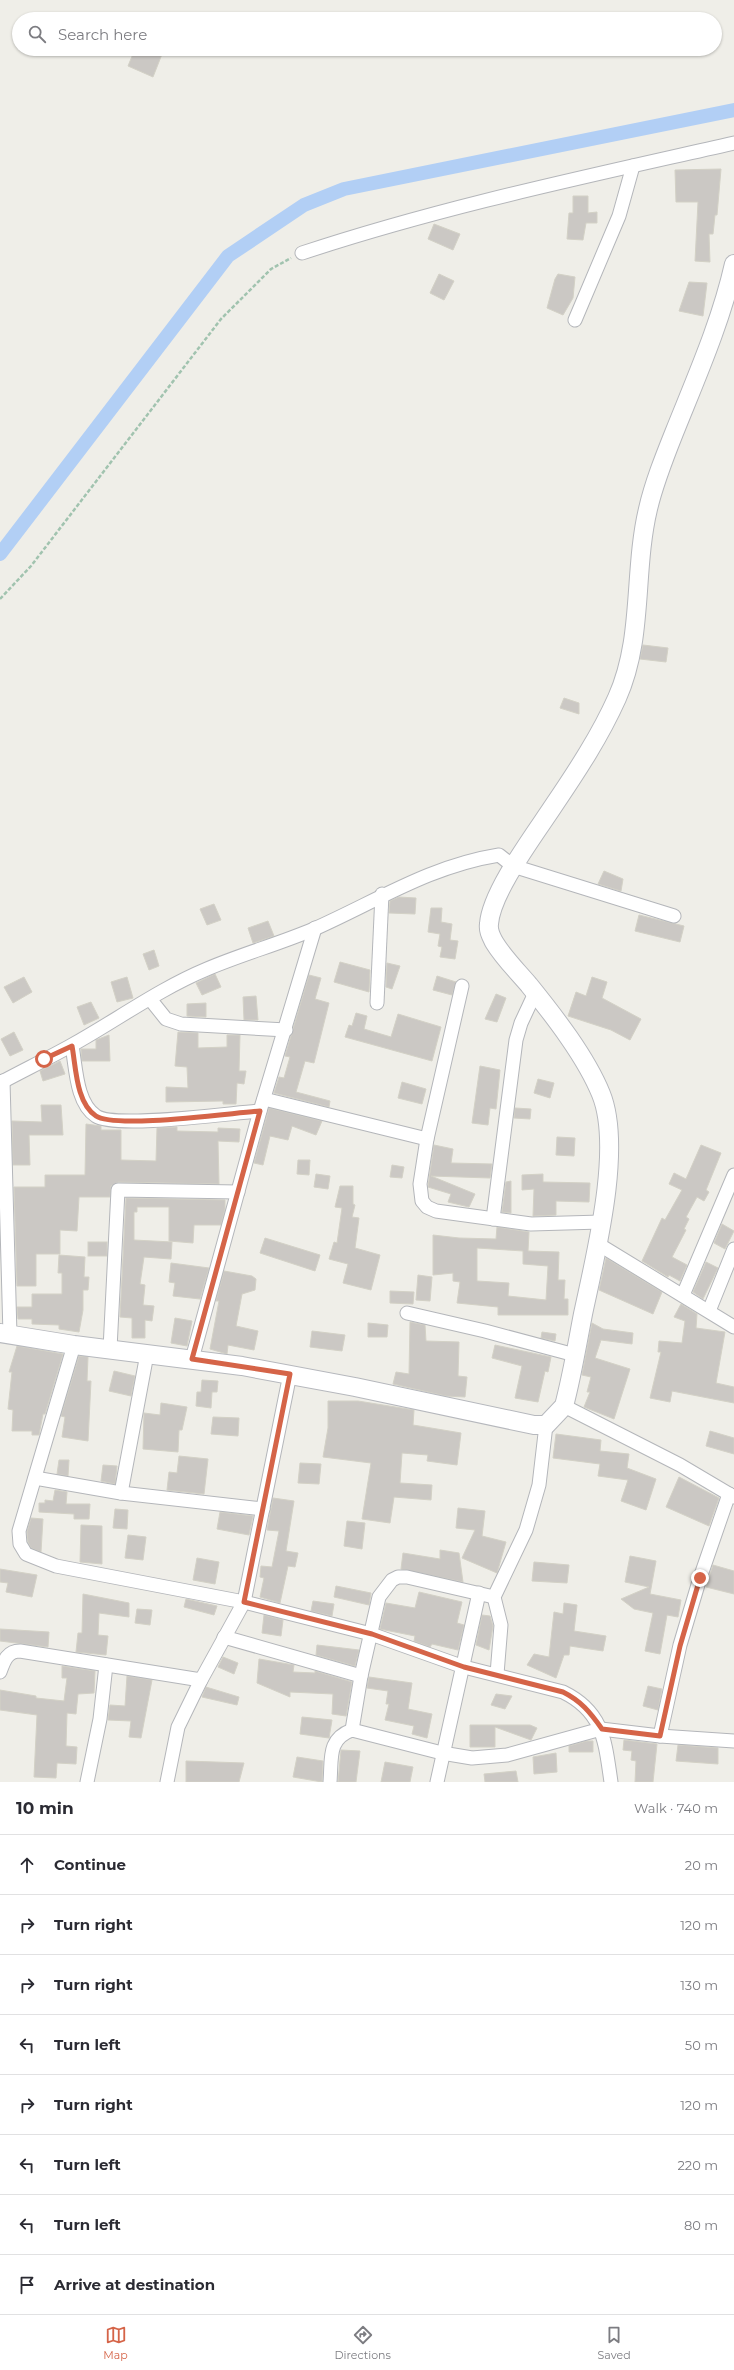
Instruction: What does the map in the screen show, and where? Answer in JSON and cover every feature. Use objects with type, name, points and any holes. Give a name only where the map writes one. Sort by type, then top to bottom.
[{"type":"main road","points":[[5,1334],[74,1345],[192,1359],[290,1374],[431,1402],[521,1423],[546,1424],[555,1417],[564,1406],[598,1244],[609,1148],[608,1126],[602,1096],[590,1072],[535,993],[495,944],[489,933],[491,912],[513,866],[595,740],[618,697],[628,669],[635,637],[643,537],[654,485],[710,341],[728,289],[734,264]]},
{"type":"street","points":[[302,252],[375,229],[476,201],[734,143]]},
{"type":"street","points":[[575,320],[619,216],[633,166]]},
{"type":"street","points":[[5,1334],[1,1082],[72,1046],[150,999],[206,970],[314,928],[382,894],[469,859],[498,855],[513,866],[674,916]]},
{"type":"street","points":[[377,1003],[382,894]]},
{"type":"street","points":[[192,1359],[262,1105],[286,1030],[314,928]]},
{"type":"street","points":[[462,986],[427,1139],[420,1184],[422,1201],[427,1207],[436,1211],[531,1224],[601,1222]]},
{"type":"street","points":[[493,1219],[516,1040],[521,1023],[535,993]]},
{"type":"street","points":[[150,999],[166,1019],[182,1024],[286,1030]]},
{"type":"street","points":[[72,1046],[80,1090],[86,1106],[96,1117],[107,1120],[137,1121],[262,1105],[427,1139]]},
{"type":"street","points":[[683,1295],[734,1175]]},
{"type":"street","points":[[110,1349],[118,1190],[238,1192]]},
{"type":"street","points":[[598,1244],[734,1327]]},
{"type":"street","points":[[709,1311],[734,1249]]},
{"type":"street","points":[[407,1313],[484,1331],[575,1355]]},
{"type":"street","points":[[74,1345],[19,1531],[20,1544],[26,1554],[56,1566],[244,1602],[372,1634],[464,1667],[497,1674],[563,1692],[578,1700],[589,1711],[602,1729],[611,1782]]},
{"type":"street","points":[[121,1493],[147,1354]]},
{"type":"street","points":[[167,1782],[178,1727],[201,1680],[244,1602],[290,1374]]},
{"type":"street","points":[[564,1406],[680,1465],[732,1495],[700,1578],[680,1646],[660,1736]]},
{"type":"street","points":[[497,1674],[501,1625],[494,1597],[526,1530],[539,1485],[546,1424]]},
{"type":"street","points":[[35,1478],[121,1493],[263,1509]]},
{"type":"street","points":[[352,1730],[361,1676],[372,1634],[379,1597],[384,1588],[398,1577],[494,1597]]},
{"type":"street","points":[[437,1782],[442,1753],[464,1667],[478,1593]]},
{"type":"street","points":[[224,1637],[361,1676]]},
{"type":"street","points":[[0,1672],[8,1656],[13,1651],[201,1680]]},
{"type":"street","points":[[87,1782],[100,1719],[106,1665]]},
{"type":"street","points":[[330,1782],[334,1742],[338,1737],[352,1730],[442,1753],[472,1758],[507,1755],[602,1729],[660,1736],[734,1741]]},
{"type":"path","points":[[0,599],[32,566],[221,319],[271,269],[302,252]]},
{"type":"building","points":[[132,56],[161,56],[153,77],[128,66]]},
{"type":"building","points":[[721,169],[717,215],[715,215],[713,234],[709,234],[710,262],[695,261],[698,202],[676,202],[675,170]]},
{"type":"building","points":[[573,196],[588,196],[588,213],[597,212],[597,223],[586,223],[583,240],[567,239],[569,213],[573,213]]},
{"type":"building","points":[[434,224],[460,234],[453,250],[428,239]]},
{"type":"building","points":[[439,274],[454,281],[444,300],[430,293]]},
{"type":"building","points":[[558,274],[575,277],[573,298],[563,315],[547,308],[555,279]]},
{"type":"building","points":[[689,282],[707,283],[703,316],[679,311]]},
{"type":"building","points":[[643,645],[668,648],[666,662],[640,659]]},
{"type":"building","points":[[564,698],[579,703],[579,714],[560,708]]},
{"type":"building","points":[[604,871],[623,879],[621,891],[598,884]]},
{"type":"building","points":[[399,897],[416,898],[415,914],[389,913],[390,901]]},
{"type":"building","points":[[214,904],[221,920],[207,925],[200,909]]},
{"type":"building","points":[[431,908],[442,908],[441,922],[452,924],[450,940],[458,941],[455,959],[440,957],[442,947],[438,946],[440,934],[428,932]]},
{"type":"building","points":[[639,915],[684,926],[680,942],[635,931]]},
{"type":"building","points":[[268,921],[274,936],[253,943],[248,928]]},
{"type":"building","points":[[154,950],[159,966],[149,970],[143,954]]},
{"type":"building","points":[[340,962],[370,970],[369,992],[334,982]]},
{"type":"building","points":[[387,963],[400,966],[392,989],[386,987]]},
{"type":"building","points":[[215,974],[221,987],[202,995],[196,983]]},
{"type":"building","points":[[309,975],[321,978],[315,999],[329,1003],[314,1063],[305,1061],[296,1092],[330,1101],[329,1107],[274,1093],[279,1077],[284,1078],[290,1057],[285,1056]]},
{"type":"building","points":[[437,976],[456,982],[452,995],[433,990]]},
{"type":"building","points":[[24,977],[32,992],[13,1003],[4,987]]},
{"type":"building","points":[[127,977],[133,998],[117,1002],[111,982]]},
{"type":"building","points":[[592,977],[607,982],[602,998],[641,1019],[630,1040],[611,1030],[568,1016],[576,992],[586,996]]},
{"type":"building","points":[[496,994],[506,998],[497,1022],[485,1019]]},
{"type":"building","points":[[256,996],[258,1020],[244,1020],[243,997]]},
{"type":"building","points":[[91,1002],[99,1018],[84,1025],[77,1007]]},
{"type":"building","points":[[206,1003],[206,1017],[187,1016],[187,1004]]},
{"type":"building","points":[[356,1013],[367,1016],[364,1029],[391,1037],[398,1014],[441,1027],[432,1061],[345,1037],[349,1025],[352,1026]]},
{"type":"building","points":[[14,1032],[23,1050],[10,1056],[1,1039]]},
{"type":"building","points":[[178,1032],[198,1033],[198,1048],[227,1047],[227,1035],[240,1035],[239,1071],[246,1071],[244,1084],[237,1083],[236,1104],[223,1104],[223,1101],[166,1102],[166,1087],[188,1088],[187,1067],[175,1066]]},
{"type":"building","points":[[109,1035],[110,1061],[82,1061],[81,1049],[96,1049],[96,1040]]},
{"type":"building","points":[[60,1061],[65,1074],[43,1081],[40,1071]]},
{"type":"building","points":[[480,1066],[500,1070],[496,1109],[490,1108],[488,1125],[472,1123]]},
{"type":"building","points":[[538,1079],[554,1083],[550,1098],[534,1093]]},
{"type":"building","points":[[402,1082],[426,1089],[422,1104],[398,1098]]},
{"type":"building","points":[[41,1105],[61,1105],[63,1135],[29,1135],[30,1165],[13,1165],[12,1121],[42,1122]]},
{"type":"building","points":[[269,1108],[322,1121],[316,1135],[292,1126],[288,1140],[270,1136],[263,1165],[254,1163]]},
{"type":"building","points":[[515,1108],[531,1109],[530,1119],[514,1118]]},
{"type":"building","points":[[86,1124],[101,1126],[101,1130],[121,1130],[121,1160],[156,1161],[157,1128],[177,1127],[177,1131],[218,1132],[218,1128],[240,1129],[239,1142],[218,1141],[219,1184],[118,1182],[111,1186],[110,1197],[79,1197],[77,1231],[60,1230],[60,1254],[36,1254],[36,1286],[17,1286],[14,1187],[45,1187],[45,1175],[85,1175]]},
{"type":"building","points":[[557,1137],[575,1138],[574,1156],[556,1155]]},
{"type":"building","points":[[434,1145],[453,1149],[451,1163],[492,1164],[490,1178],[431,1176],[475,1194],[469,1207],[448,1202],[451,1194],[428,1187]]},
{"type":"building","points":[[701,1145],[721,1153],[706,1190],[709,1192],[704,1201],[697,1197],[686,1217],[689,1219],[684,1229],[686,1230],[672,1257],[687,1265],[680,1281],[669,1275],[668,1277],[642,1261],[662,1218],[665,1220],[682,1190],[669,1184],[674,1173],[686,1179]]},
{"type":"building","points":[[298,1160],[310,1160],[309,1175],[297,1174]]},
{"type":"building","points":[[392,1165],[404,1167],[402,1178],[390,1177]]},
{"type":"building","points":[[316,1174],[330,1176],[328,1189],[314,1187]]},
{"type":"building","points":[[543,1174],[543,1182],[590,1183],[589,1202],[556,1201],[556,1215],[533,1216],[534,1189],[522,1190],[522,1175]]},
{"type":"building","points":[[511,1181],[511,1213],[502,1212],[506,1182]]},
{"type":"building","points":[[340,1186],[353,1186],[353,1204],[355,1205],[352,1217],[359,1218],[355,1248],[380,1255],[371,1290],[343,1283],[348,1264],[329,1259],[334,1242],[337,1243],[342,1208],[335,1207]]},
{"type":"building","points":[[126,1198],[225,1200],[225,1209],[221,1225],[194,1225],[193,1243],[169,1241],[169,1207],[137,1207],[137,1212],[134,1212],[134,1240],[172,1242],[171,1259],[144,1257],[140,1284],[145,1285],[143,1305],[154,1306],[152,1321],[145,1320],[145,1338],[132,1338],[132,1318],[120,1317]]},
{"type":"building","points":[[722,1224],[734,1231],[725,1249],[714,1243]]},
{"type":"building","points":[[497,1227],[529,1232],[528,1251],[559,1252],[558,1280],[565,1280],[564,1299],[568,1299],[568,1315],[498,1315],[498,1307],[457,1303],[460,1282],[453,1281],[453,1273],[433,1275],[433,1235],[459,1238],[496,1239]],"holes":[[[477,1248],[523,1251],[523,1264],[548,1266],[546,1300],[508,1296],[509,1283],[477,1281]]]},
{"type":"building","points":[[265,1238],[320,1255],[315,1271],[260,1253]]},
{"type":"building","points":[[88,1242],[107,1242],[107,1256],[88,1256]]},
{"type":"building","points":[[59,1255],[85,1257],[84,1277],[89,1277],[88,1290],[83,1290],[83,1310],[79,1332],[59,1329],[59,1325],[32,1324],[32,1319],[18,1319],[17,1307],[32,1307],[32,1294],[62,1294],[62,1273],[58,1273]]},
{"type":"building","points":[[606,1258],[662,1292],[653,1314],[599,1290]]},
{"type":"building","points":[[706,1262],[718,1268],[703,1299],[693,1292]]},
{"type":"building","points":[[171,1263],[209,1268],[200,1299],[173,1296],[175,1283],[169,1282]]},
{"type":"building","points":[[224,1271],[252,1276],[256,1279],[255,1290],[242,1294],[236,1326],[258,1331],[254,1350],[228,1345],[227,1354],[210,1349],[219,1301],[216,1301]]},
{"type":"building","points":[[418,1275],[432,1277],[430,1301],[416,1300]]},
{"type":"building","points":[[390,1291],[414,1292],[413,1304],[390,1303]]},
{"type":"building","points":[[681,1304],[697,1314],[696,1328],[725,1332],[716,1383],[734,1387],[734,1403],[672,1391],[670,1402],[650,1398],[661,1352],[658,1352],[659,1341],[682,1343],[685,1321],[674,1317]]},
{"type":"building","points":[[175,1318],[192,1321],[187,1346],[171,1343]]},
{"type":"building","points":[[410,1322],[425,1325],[426,1341],[459,1342],[458,1376],[467,1377],[465,1397],[446,1396],[393,1384],[396,1372],[409,1374]]},
{"type":"building","points":[[368,1323],[388,1325],[387,1337],[368,1337]]},
{"type":"building","points":[[592,1323],[603,1329],[633,1333],[632,1344],[601,1340],[595,1358],[630,1369],[614,1419],[584,1407],[590,1392],[587,1392],[591,1377],[582,1375]]},
{"type":"building","points":[[312,1331],[345,1335],[342,1351],[310,1347]]},
{"type":"building","points":[[542,1332],[556,1334],[555,1341],[541,1338]]},
{"type":"building","points":[[495,1345],[551,1357],[548,1372],[545,1371],[538,1402],[515,1398],[522,1366],[492,1358]]},
{"type":"building","points":[[17,1346],[63,1354],[45,1414],[43,1414],[39,1435],[32,1435],[32,1431],[12,1431],[13,1410],[8,1409],[12,1372],[9,1372]]},
{"type":"building","points":[[79,1356],[88,1357],[87,1381],[91,1381],[88,1441],[62,1437],[65,1417],[61,1416]]},
{"type":"building","points":[[114,1371],[135,1376],[131,1396],[109,1391]]},
{"type":"building","points":[[202,1380],[218,1381],[217,1392],[212,1392],[211,1408],[196,1406],[197,1392],[201,1392]]},
{"type":"building","points":[[328,1401],[358,1401],[414,1410],[413,1425],[461,1433],[457,1465],[427,1461],[428,1455],[402,1453],[400,1483],[432,1485],[431,1500],[394,1497],[390,1523],[362,1519],[371,1463],[323,1457],[328,1428]]},
{"type":"building","points":[[161,1403],[187,1407],[182,1430],[179,1430],[178,1452],[143,1449],[144,1413],[160,1415]]},
{"type":"building","points":[[213,1417],[239,1418],[238,1436],[211,1434]]},
{"type":"building","points":[[710,1431],[734,1438],[734,1454],[706,1446]]},
{"type":"building","points":[[556,1434],[601,1440],[600,1451],[629,1454],[627,1468],[656,1479],[646,1510],[621,1501],[628,1480],[598,1476],[600,1464],[553,1458]]},
{"type":"building","points":[[179,1456],[208,1459],[204,1494],[167,1490],[169,1472],[177,1473]]},
{"type":"building","points":[[59,1460],[69,1460],[68,1476],[57,1474]]},
{"type":"building","points":[[300,1463],[321,1464],[319,1484],[298,1483]]},
{"type":"building","points":[[103,1465],[117,1466],[115,1484],[101,1481]]},
{"type":"building","points":[[679,1477],[719,1498],[709,1526],[666,1507]]},
{"type":"building","points":[[55,1490],[67,1492],[66,1504],[90,1504],[89,1519],[74,1519],[74,1514],[39,1512],[39,1503],[45,1503],[45,1500],[53,1501]]},
{"type":"building","points":[[273,1498],[294,1501],[286,1551],[298,1553],[295,1567],[288,1566],[280,1603],[260,1597],[264,1578],[260,1577],[261,1566],[272,1567],[279,1531],[267,1530]]},
{"type":"building","points":[[458,1508],[485,1511],[482,1536],[506,1542],[497,1573],[462,1558],[475,1530],[456,1528]]},
{"type":"building","points":[[115,1509],[128,1510],[127,1529],[113,1528]]},
{"type":"building","points":[[220,1512],[253,1516],[249,1535],[217,1529]]},
{"type":"building","points":[[31,1518],[43,1519],[41,1552],[31,1548],[28,1542],[27,1532]]},
{"type":"building","points":[[347,1521],[365,1523],[362,1549],[344,1546]]},
{"type":"building","points":[[81,1525],[102,1526],[102,1564],[80,1562]]},
{"type":"building","points":[[128,1535],[146,1537],[143,1560],[125,1558]]},
{"type":"building","points":[[440,1550],[459,1553],[463,1582],[401,1569],[403,1553],[440,1559]]},
{"type":"building","points":[[630,1556],[656,1561],[650,1594],[681,1600],[678,1617],[667,1615],[660,1654],[645,1651],[653,1613],[634,1609],[621,1599],[649,1587],[625,1582]]},
{"type":"building","points":[[197,1558],[219,1562],[215,1584],[193,1580]]},
{"type":"building","points":[[534,1562],[569,1565],[567,1583],[532,1581]]},
{"type":"building","points":[[713,1565],[734,1571],[734,1594],[706,1587]]},
{"type":"building","points":[[0,1569],[37,1575],[32,1597],[6,1592],[8,1583],[0,1582]]},
{"type":"building","points":[[336,1586],[371,1593],[369,1605],[334,1597]]},
{"type":"building","points":[[419,1592],[462,1602],[457,1623],[464,1625],[458,1650],[432,1644],[430,1647],[414,1641],[415,1636],[380,1629],[386,1603],[415,1608]]},
{"type":"building","points":[[83,1594],[129,1603],[129,1617],[99,1613],[98,1635],[108,1636],[106,1655],[76,1652],[78,1633],[82,1633]]},
{"type":"building","points":[[186,1599],[217,1606],[214,1615],[184,1607]]},
{"type":"building","points":[[313,1601],[334,1604],[332,1616],[311,1611]]},
{"type":"building","points":[[564,1603],[577,1605],[574,1631],[606,1636],[603,1651],[570,1646],[569,1655],[564,1655],[556,1678],[527,1665],[534,1654],[549,1657],[554,1612],[563,1614]]},
{"type":"building","points":[[137,1609],[152,1610],[150,1625],[135,1623]]},
{"type":"building","points":[[264,1615],[283,1620],[281,1636],[262,1633]]},
{"type":"building","points":[[482,1615],[490,1616],[493,1626],[489,1650],[476,1645]]},
{"type":"building","points":[[0,1629],[49,1632],[48,1647],[0,1641]]},
{"type":"building","points":[[317,1645],[359,1650],[355,1666],[316,1655]]},
{"type":"building","points":[[223,1657],[238,1663],[234,1674],[218,1667]]},
{"type":"building","points":[[259,1659],[294,1665],[293,1672],[315,1673],[315,1671],[352,1682],[346,1716],[332,1714],[333,1694],[290,1692],[290,1697],[257,1683]]},
{"type":"building","points":[[62,1666],[95,1671],[94,1693],[78,1694],[76,1714],[67,1713],[66,1746],[77,1747],[76,1764],[57,1763],[56,1778],[34,1777],[37,1715],[0,1710],[0,1690],[36,1696],[36,1698],[64,1701],[67,1678],[62,1678]]},
{"type":"building","points":[[127,1676],[152,1680],[141,1738],[129,1737],[131,1721],[108,1720],[110,1705],[125,1706]]},
{"type":"building","points":[[369,1677],[412,1683],[408,1709],[432,1714],[427,1738],[412,1734],[414,1726],[385,1720],[389,1704],[386,1704],[388,1691],[367,1688]]},
{"type":"building","points":[[648,1686],[662,1689],[658,1710],[643,1706]]},
{"type":"building","points":[[206,1687],[239,1697],[237,1705],[202,1697]]},
{"type":"building","points":[[496,1694],[512,1696],[505,1709],[491,1705]]},
{"type":"building","points":[[302,1717],[332,1720],[329,1738],[300,1734]]},
{"type":"building","points":[[470,1725],[530,1725],[537,1728],[531,1740],[495,1727],[495,1747],[470,1747]]},
{"type":"building","points":[[624,1740],[657,1744],[653,1782],[635,1782],[636,1761],[631,1760],[632,1751],[623,1750]]},
{"type":"building","points":[[587,1741],[593,1741],[593,1752],[569,1752],[569,1746]]},
{"type":"building","points":[[678,1745],[718,1748],[718,1764],[676,1761]]},
{"type":"building","points":[[341,1750],[360,1751],[356,1782],[338,1782]]},
{"type":"building","points":[[556,1753],[557,1772],[534,1774],[533,1757]]},
{"type":"building","points":[[297,1757],[323,1761],[322,1782],[293,1777]]},
{"type":"building","points":[[186,1761],[244,1763],[239,1782],[186,1782]]},
{"type":"building","points":[[385,1762],[413,1767],[410,1782],[381,1782]]},
{"type":"building","points":[[516,1771],[518,1782],[485,1782],[484,1774]]},
{"type":"waterway","points":[[0,554],[228,256],[304,205],[344,189],[734,110]]},
{"type":"route","points":[[44,1059],[72,1046],[80,1090],[86,1106],[96,1117],[107,1120],[137,1121],[260,1111],[192,1359],[290,1374],[244,1602],[372,1634],[464,1667],[497,1674],[563,1692],[578,1700],[589,1711],[602,1729],[660,1736],[680,1646],[700,1578]]}]
